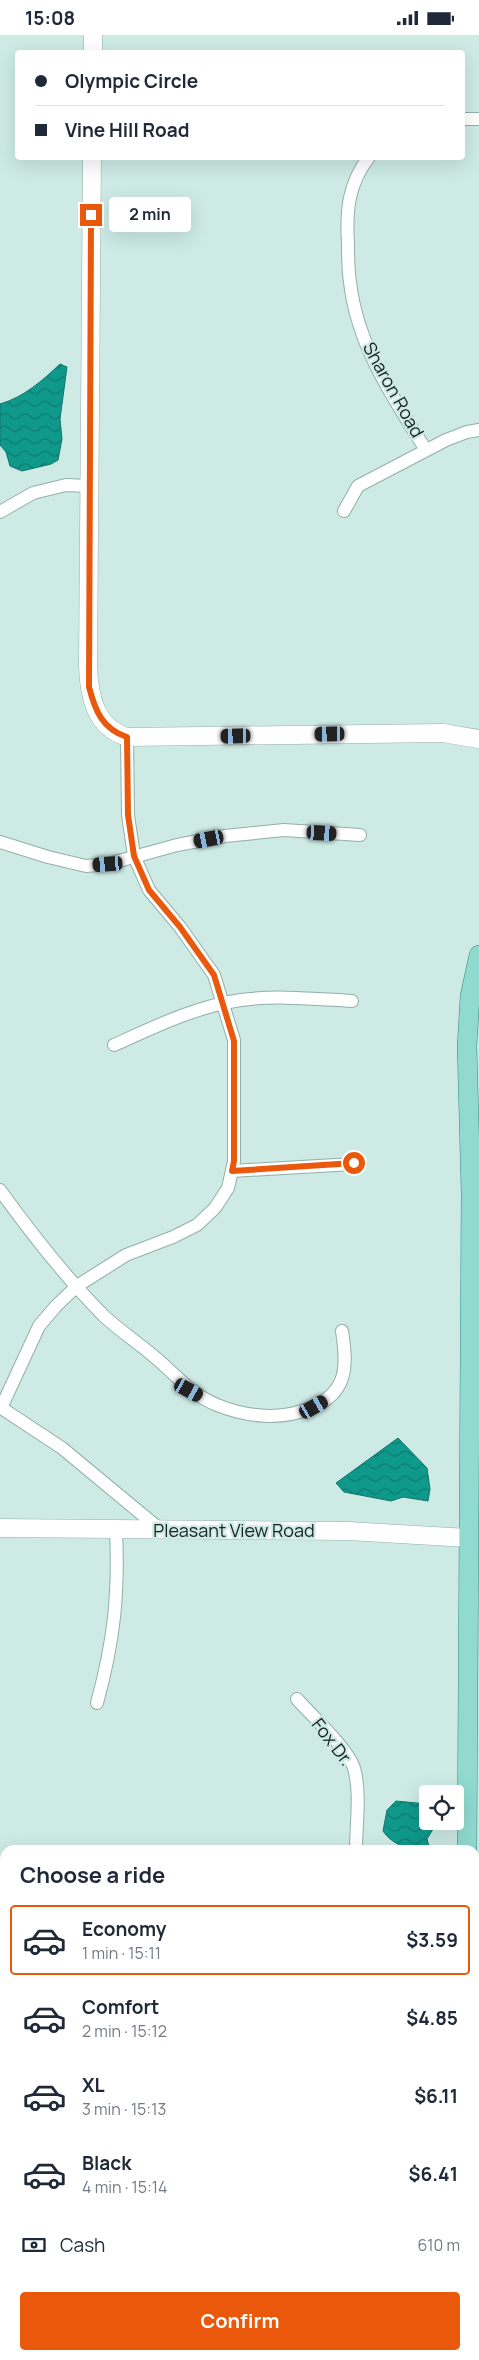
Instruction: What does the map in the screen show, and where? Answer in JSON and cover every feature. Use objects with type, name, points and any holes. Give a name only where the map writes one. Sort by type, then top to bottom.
[{"type":"main road","points":[[468,1845],[474,1538],[471,1193],[467,1046],[470,996],[479,955]]},
{"type":"main road","points":[[471,1193],[477,1131],[479,1066]]},
{"type":"street","points":[[93,35],[93,50]]},
{"type":"street","points":[[465,119],[479,119]]},
{"type":"street","points":[[92,160],[89,687],[93,704],[101,720],[109,729],[127,737],[443,733],[479,739]]},
{"type":"street","name":"Sharon Road","points":[[366,160],[353,182],[348,202],[346,223],[350,283],[358,323],[373,361],[392,396],[426,450]]},
{"type":"street","points":[[344,511],[358,486],[426,450],[467,432],[479,430]]},
{"type":"street","points":[[0,512],[17,500],[41,490],[66,485],[89,486]]},
{"type":"street","points":[[127,737],[128,815],[134,856],[149,890],[180,927],[214,975],[234,1041],[234,1152],[232,1171],[228,1188],[215,1208],[197,1225],[173,1237],[126,1255],[77,1286],[39,1326],[0,1407],[62,1448],[162,1531]]},
{"type":"street","points":[[0,842],[48,857],[86,866],[108,864],[134,856],[225,836],[284,830],[360,835]]},
{"type":"street","points":[[114,1045],[160,1025],[224,1003],[241,1000],[305,998],[352,1001]]},
{"type":"street","points":[[232,1171],[354,1163]]},
{"type":"street","points":[[0,1190],[77,1286],[105,1316],[158,1360],[189,1390],[215,1405],[238,1412],[275,1416],[296,1414],[328,1399],[342,1382],[346,1360],[342,1331]]},
{"type":"street","name":"Pleasant View Road","points":[[0,1528],[162,1531],[348,1531],[474,1538]]},
{"type":"street","points":[[97,1703],[106,1671],[116,1610],[118,1575],[116,1529]]},
{"type":"street","name":"Fox Dr.","points":[[297,1699],[342,1749],[354,1767],[357,1787],[356,1845]]},
{"type":"water","points":[[60,364],[67,367],[60,419],[62,439],[58,460],[51,464],[22,471],[10,466],[6,452],[0,445],[0,404],[25,393]]},
{"type":"water","points":[[398,1438],[427,1468],[430,1489],[428,1501],[403,1497],[391,1501],[344,1492],[336,1483]]},
{"type":"water","points":[[396,1801],[419,1803],[419,1830],[432,1830],[427,1839],[429,1845],[401,1845],[392,1841],[383,1831],[387,1810]]},
{"type":"route","points":[[91,215],[89,687],[93,704],[101,720],[109,729],[127,737],[128,815],[134,856],[149,890],[180,927],[214,975],[224,1003],[234,1041],[234,1161],[232,1171],[354,1163]]}]
